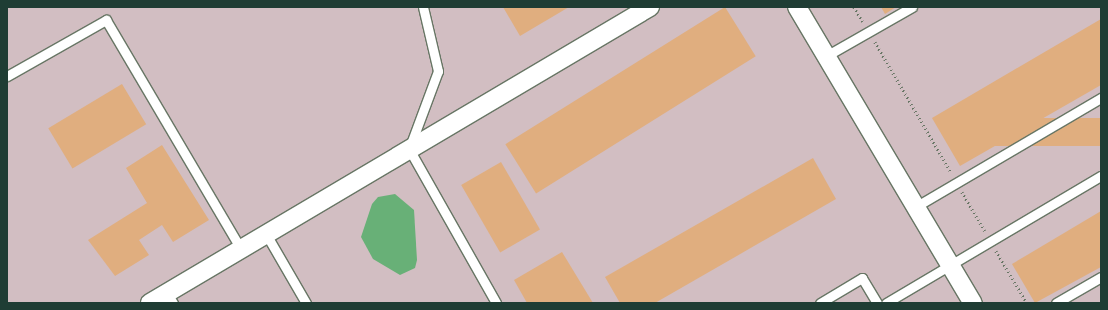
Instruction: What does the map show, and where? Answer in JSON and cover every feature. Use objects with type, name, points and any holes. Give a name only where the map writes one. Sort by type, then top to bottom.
[{"type":"street","points":[[150,303],[170,298],[241,249],[650,7]]},
{"type":"street","points":[[798,7],[973,303]]},
{"type":"lane","points":[[422,7],[438,71],[409,149],[496,303]]},
{"type":"lane","points":[[826,56],[912,7]]},
{"type":"lane","points":[[7,76],[106,20],[241,249]]},
{"type":"lane","points":[[915,207],[1101,98]]},
{"type":"lane","points":[[886,303],[1101,176]]},
{"type":"lane","points":[[266,234],[306,303]]},
{"type":"lane","points":[[1056,303],[1101,277]]},
{"type":"lane","points":[[820,303],[862,278],[877,303]]},
{"type":"path","points":[[854,7],[1027,303]]},
{"type":"shaded area","points":[[7,7],[1101,7],[1101,303],[7,303]]},
{"type":"green space","points":[[395,194],[414,210],[417,260],[415,268],[400,275],[373,259],[361,237],[372,204],[378,197]]},
{"type":"building","points":[[503,7],[569,7],[520,36]]},
{"type":"building","points":[[725,7],[756,56],[536,193],[505,144]]},
{"type":"building","points":[[881,7],[896,7],[885,14]]},
{"type":"building","points":[[1101,19],[1101,85],[960,166],[932,118]]},
{"type":"building","points":[[122,84],[146,124],[72,169],[48,128]]},
{"type":"building","points":[[965,118],[1101,118],[1101,146],[965,146]]},
{"type":"building","points":[[162,145],[209,220],[173,242],[162,225],[139,240],[149,255],[115,276],[88,240],[147,203],[126,168]]},
{"type":"building","points":[[813,158],[836,199],[655,303],[620,303],[605,277]]},
{"type":"building","points":[[501,162],[540,230],[500,253],[461,185]]},
{"type":"building","points":[[1101,211],[1101,267],[1035,303],[1012,264]]},
{"type":"building","points":[[562,252],[593,303],[527,303],[514,280]]}]
